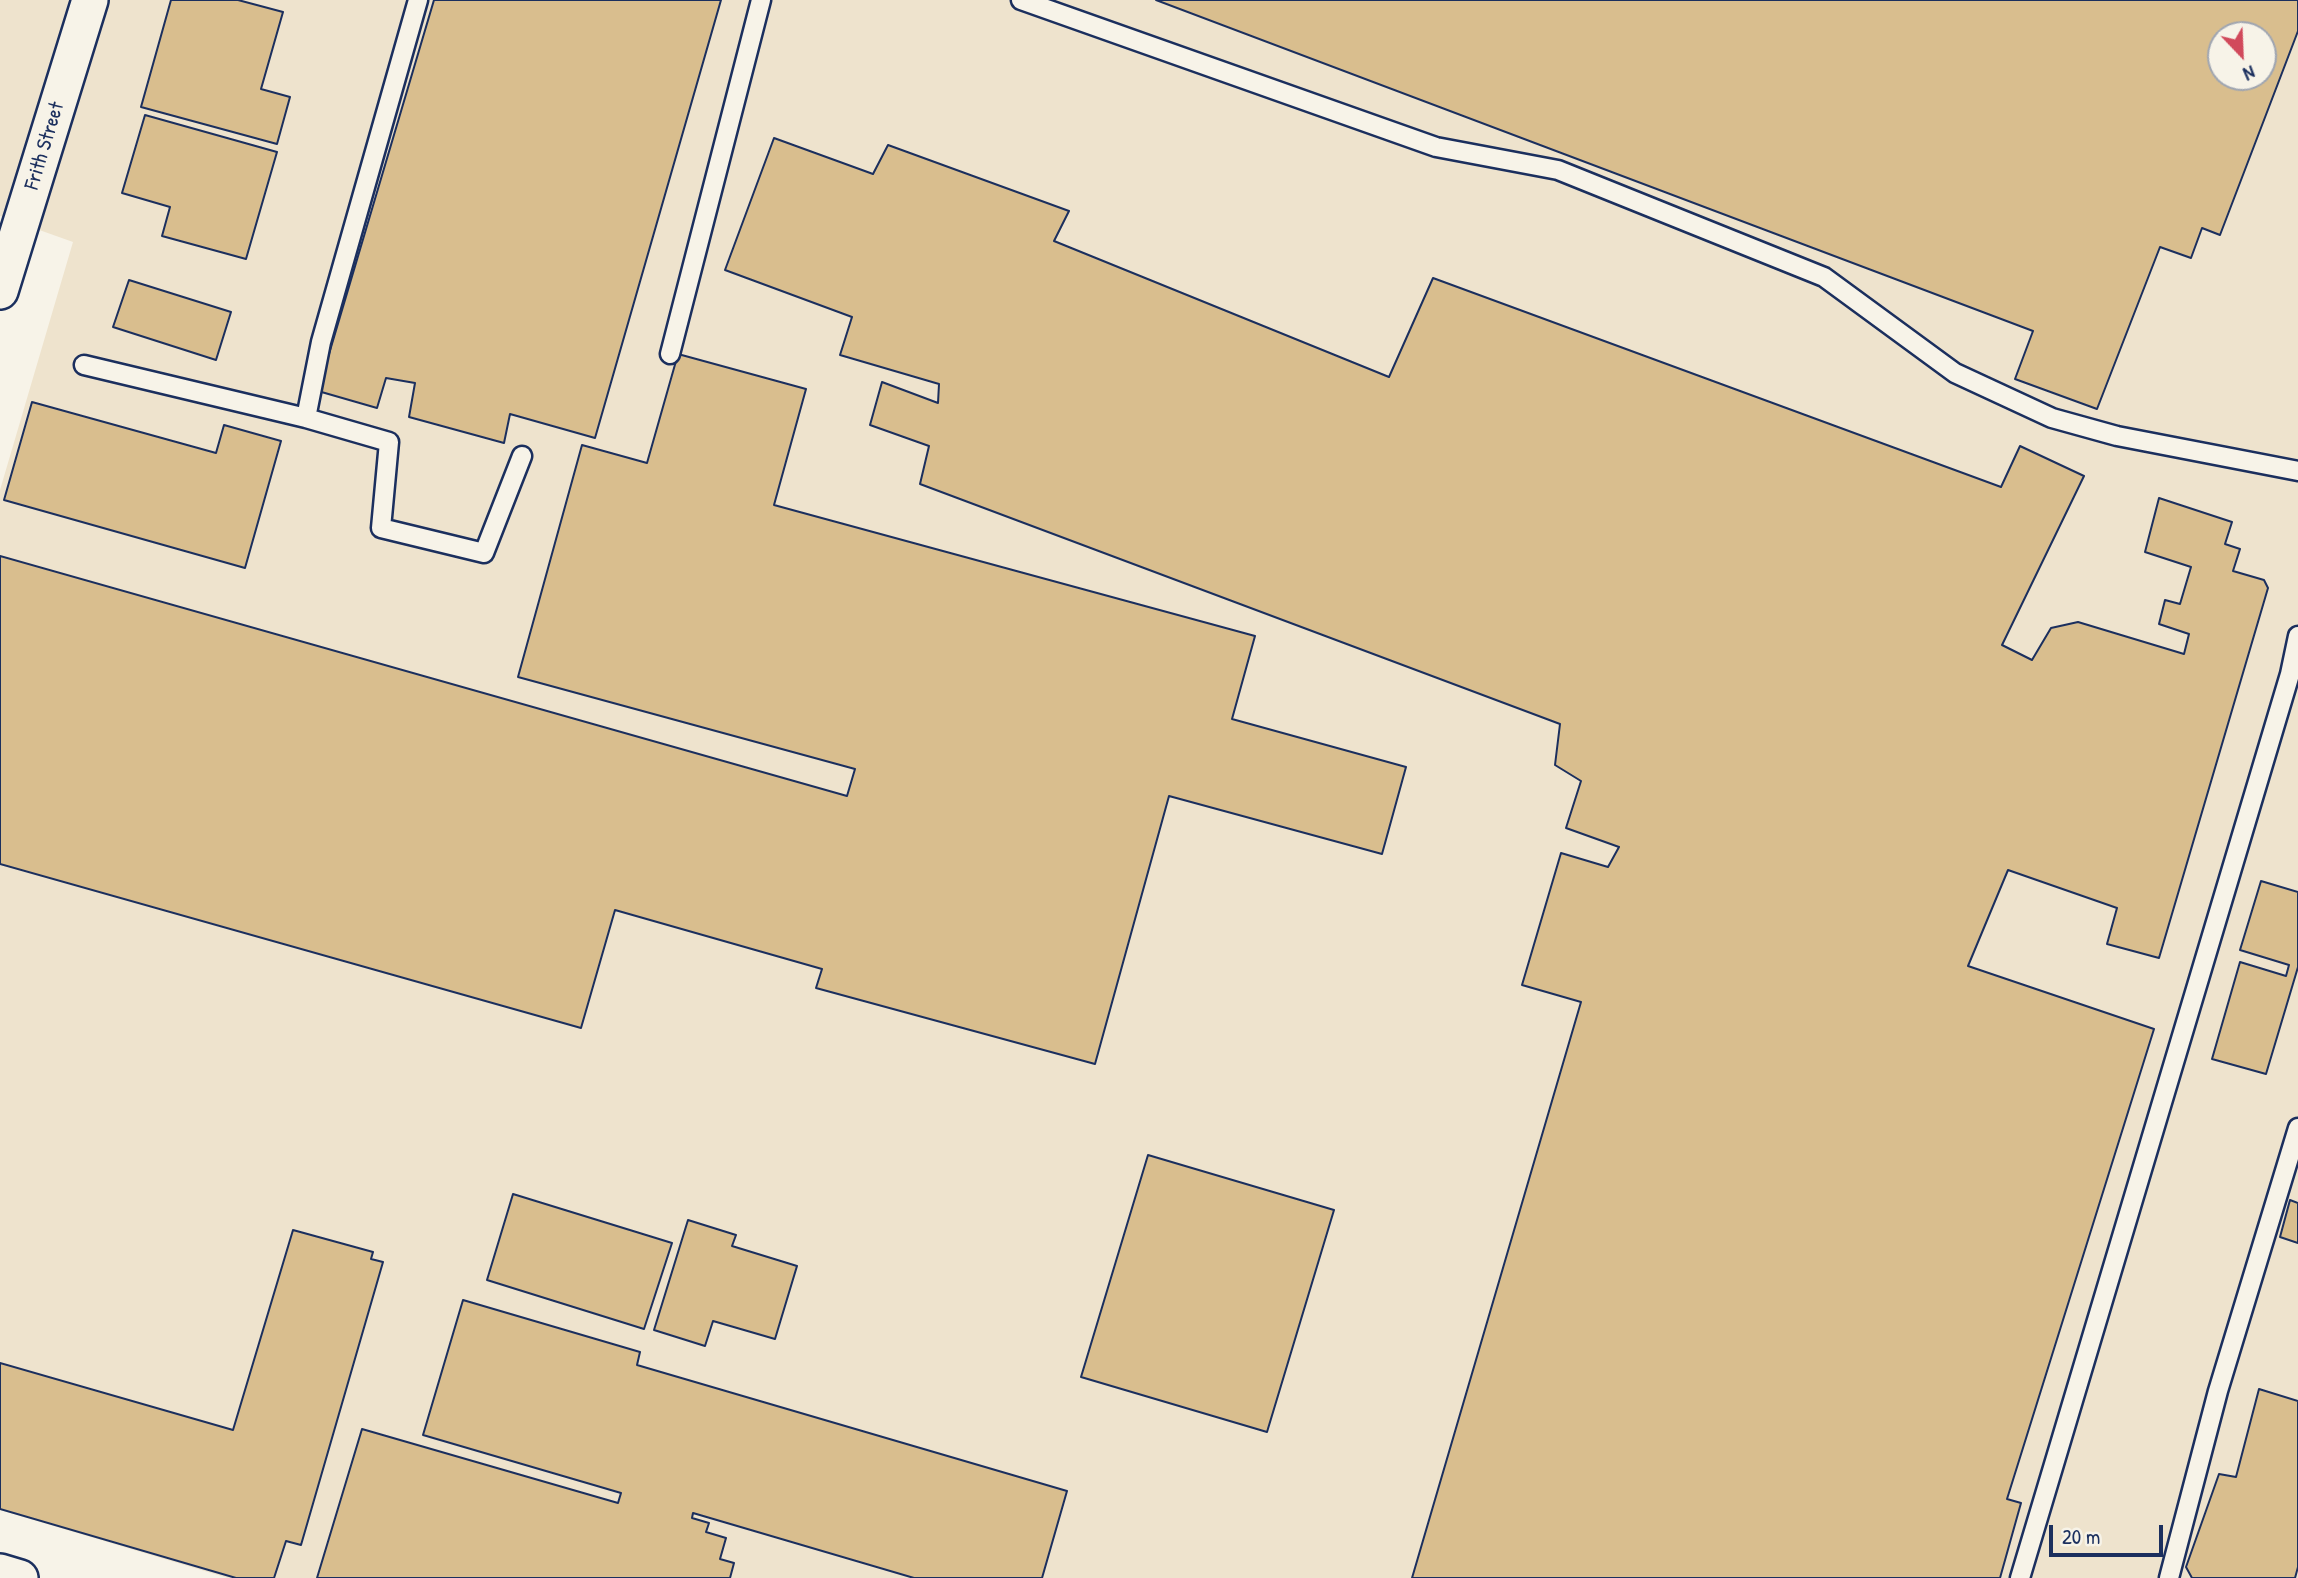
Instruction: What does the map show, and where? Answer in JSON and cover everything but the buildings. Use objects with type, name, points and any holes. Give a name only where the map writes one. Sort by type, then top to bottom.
[{"type":"street","name":"Frith Street","points":[[2,280],[90,0]]},
{"type":"street","points":[[0,1572],[20,1578]]},
{"type":"lane","points":[[306,418],[321,342],[418,0]]},
{"type":"lane","points":[[670,354],[761,0]]},
{"type":"lane","points":[[1021,0],[1436,147],[1558,170],[1825,277],[1955,373],[2052,418],[2117,436],[2298,471]]},
{"type":"lane","points":[[84,365],[306,418],[389,442],[381,528],[484,553],[522,456]]},
{"type":"lane","points":[[2020,1578],[2290,674],[2298,636]]},
{"type":"lane","points":[[2169,1578],[2218,1391],[2298,1128]]},
{"type":"shaded area","points":[[0,0],[2298,0],[2298,1578],[228,1578],[0,1510],[0,490],[73,242],[0,216]]}]
